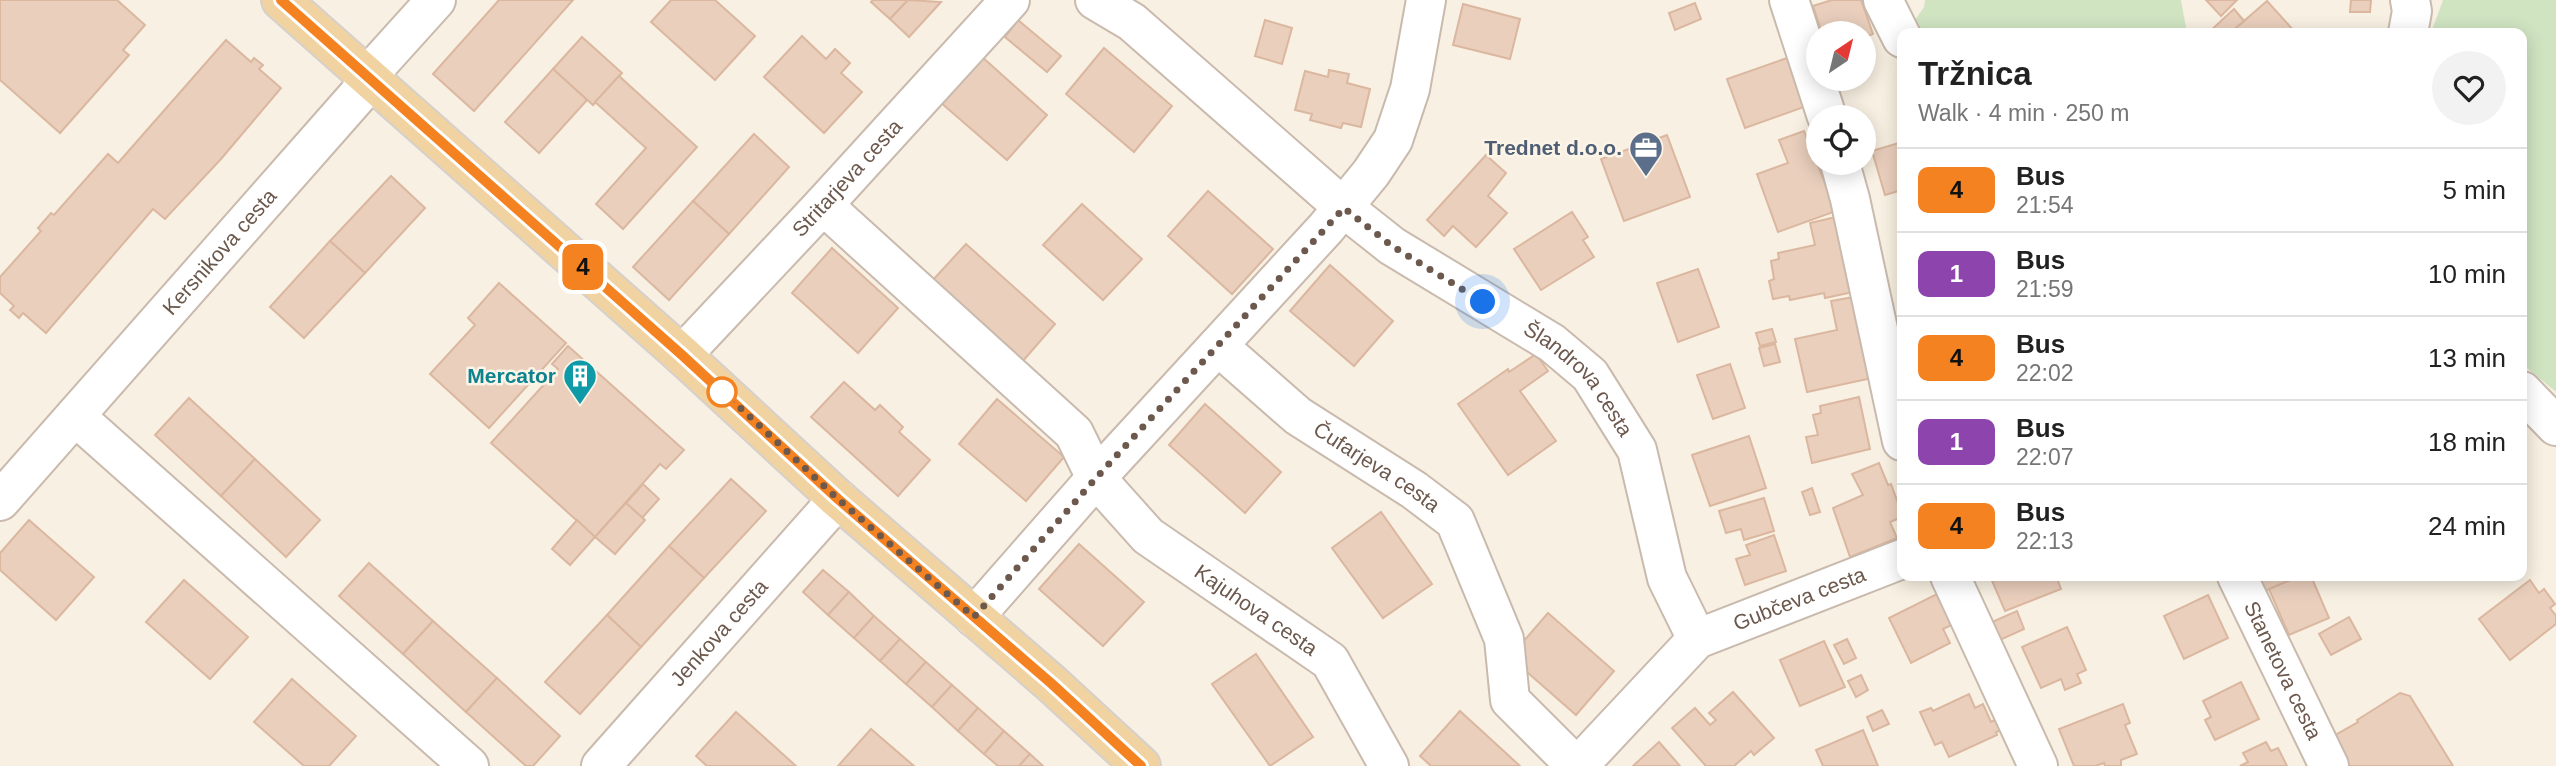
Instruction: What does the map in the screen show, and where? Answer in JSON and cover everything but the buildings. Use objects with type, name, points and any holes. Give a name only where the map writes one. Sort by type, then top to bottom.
[{"type":"main road","points":[[281,0],[1140,766]]},
{"type":"street","name":"Kersnikova cesta","points":[[0,501],[358,95],[380,62],[436,0]]},
{"type":"street","name":"Stritarjeva cesta","points":[[682,355],[1010,0]]},
{"type":"street","name":"Šlandrova cesta","points":[[1095,0],[1132,22],[1344,208],[1392,246],[1552,343],[1590,375],[1637,450],[1667,578],[1697,639]]},
{"type":"street","points":[[974,617],[1096,478],[1344,208],[1393,140],[1410,89],[1426,0]]},
{"type":"street","points":[[1789,0],[1823,105]]},
{"type":"street","points":[[1883,0],[1897,28]]},
{"type":"street","points":[[2409,28],[2412,11],[2410,0]]},
{"type":"street","points":[[1843,175],[1897,418]]},
{"type":"street","name":"Kajuhova cesta","points":[[823,205],[1074,433],[1096,478],[1148,536],[1330,661],[1389,766]]},
{"type":"street","name":"Čufarjeva cesta","points":[[1218,346],[1298,416],[1414,490],[1455,521],[1504,639],[1510,700],[1577,766]]},
{"type":"street","points":[[2527,396],[2556,426]]},
{"type":"street","points":[[75,416],[469,766]]},
{"type":"street","name":"Jenkova cesta","points":[[601,766],[838,499]]},
{"type":"street","name":"Gubčeva cesta","points":[[1697,639],[1897,561]]},
{"type":"street","points":[[1952,581],[2038,766]]},
{"type":"street","name":"Stanetova cesta","points":[[2238,581],[2329,766]]},
{"type":"street","points":[[1577,766],[1697,639]]},
{"type":"green space","points":[[1925,0],[2181,0],[2186,28],[1910,28],[1924,7]]},
{"type":"green space","points":[[2443,0],[2556,0],[2556,392],[2527,368],[2527,28],[2433,28]]},
{"type":"bus line","name":"4","points":[[281,0],[682,355],[838,499],[1052,684],[1141,766]]},
{"type":"place","name":"Trednet d.o.o.","points":[[1646,178]]},
{"type":"place","name":"Mercator","points":[[580,406]]},
{"type":"route","points":[[722,392],[718,387],[838,499],[974,617],[1096,478],[1344,208],[1392,246],[1483,302]]}]
